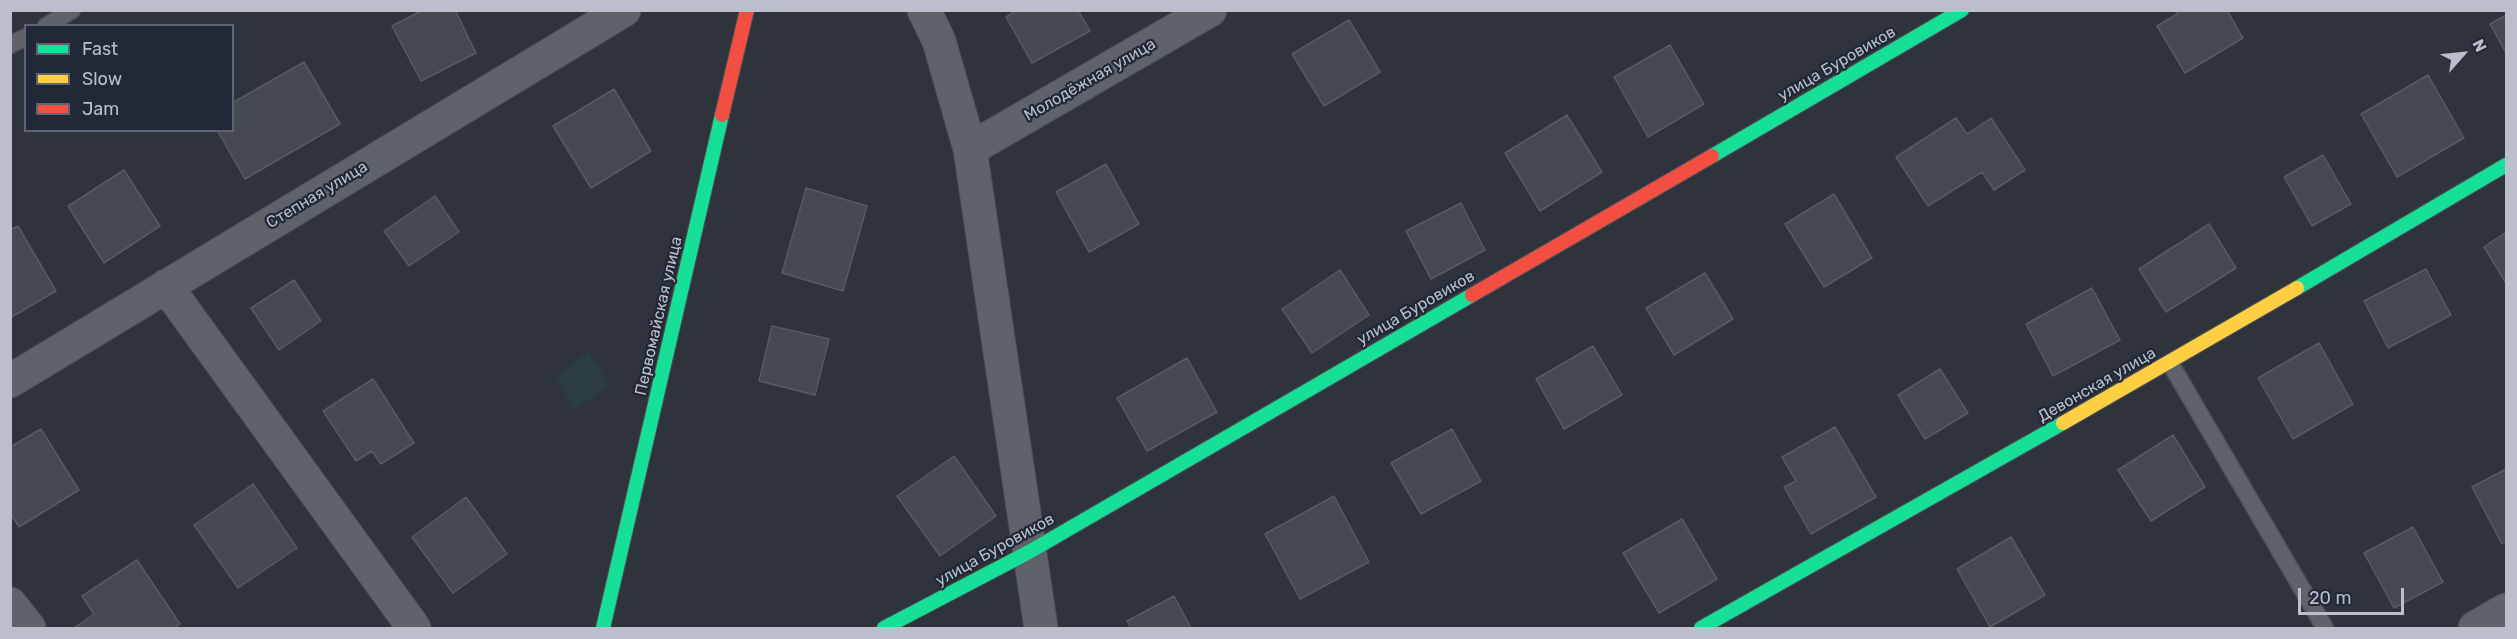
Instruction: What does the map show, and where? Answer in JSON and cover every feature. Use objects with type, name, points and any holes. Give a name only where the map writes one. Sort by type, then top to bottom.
[{"type":"street","name":"Степная улица","points":[[10,381],[624,10]]},
{"type":"street","name":"Первомайская улица","points":[[603,628],[747,10]]},
{"type":"street","points":[[924,10],[939,41],[970,149],[1041,628]]},
{"type":"street","name":"Молодёжная улица","points":[[970,149],[1210,10]]},
{"type":"street","name":"улица Буровиков","points":[[884,628],[1029,552],[1962,10]]},
{"type":"street","name":"Девонская улица","points":[[1701,628],[2170,363],[2506,165]]},
{"type":"street","points":[[166,286],[414,628]]},
{"type":"street","points":[[10,604],[29,628]]},
{"type":"street","points":[[2475,628],[2506,610]]},
{"type":"lane","points":[[49,24],[72,10]]},
{"type":"lane","points":[[10,45],[24,38]]},
{"type":"lane","points":[[2170,363],[2325,628]]},
{"type":"shaded area","points":[[588,351],[611,386],[574,410],[556,377]]},
{"type":"building","points":[[423,10],[455,10],[476,53],[421,81],[392,26]]},
{"type":"building","points":[[1017,10],[1078,10],[1090,31],[1032,63],[1006,17]]},
{"type":"building","points":[[2175,10],[2227,10],[2243,38],[2185,73],[2157,26],[2177,14]]},
{"type":"building","points":[[2506,15],[2506,53],[2490,24]]},
{"type":"building","points":[[1349,20],[1380,72],[1324,106],[1292,54]]},
{"type":"building","points":[[1670,45],[1704,104],[1648,137],[1614,77]]},
{"type":"building","points":[[304,62],[340,124],[245,179],[218,132],[234,132],[234,102]]},
{"type":"building","points":[[2428,75],[2464,138],[2397,177],[2361,114]]},
{"type":"building","points":[[614,89],[651,151],[591,188],[553,126]]},
{"type":"building","points":[[1567,115],[1602,172],[1540,211],[1505,153]]},
{"type":"building","points":[[1956,118],[1967,134],[1991,118],[2025,170],[1994,190],[1982,172],[1928,206],[1896,157]]},
{"type":"building","points":[[2323,155],[2351,204],[2312,226],[2284,177]]},
{"type":"building","points":[[1106,164],[1139,224],[1089,252],[1056,192]]},
{"type":"building","points":[[124,170],[160,226],[104,263],[68,206]]},
{"type":"building","points":[[806,188],[867,206],[843,291],[782,273]]},
{"type":"building","points":[[1834,194],[1872,258],[1824,287],[1785,224]]},
{"type":"building","points":[[435,196],[459,232],[409,266],[384,231]]},
{"type":"building","points":[[1461,203],[1485,250],[1431,279],[1406,231]]},
{"type":"building","points":[[2209,224],[2236,268],[2166,312],[2139,269]]},
{"type":"building","points":[[18,226],[56,291],[10,318],[10,230]]},
{"type":"building","points":[[2506,232],[2506,283],[2484,247]]},
{"type":"building","points":[[2426,269],[2451,315],[2388,348],[2364,301]]},
{"type":"building","points":[[1340,270],[1369,315],[1312,353],[1282,309]]},
{"type":"building","points":[[1705,273],[1733,319],[1674,355],[1646,308]]},
{"type":"building","points":[[294,280],[321,321],[279,350],[251,308]]},
{"type":"building","points":[[2092,288],[2120,340],[2053,376],[2026,324]]},
{"type":"building","points":[[772,326],[829,339],[815,395],[759,381]]},
{"type":"building","points":[[2319,343],[2353,404],[2293,439],[2258,378]]},
{"type":"building","points":[[1593,346],[1622,395],[1564,429],[1536,379]]},
{"type":"building","points":[[1187,358],[1217,412],[1147,451],[1117,398]]},
{"type":"building","points":[[1940,369],[1968,413],[1925,439],[1898,395]]},
{"type":"building","points":[[373,379],[414,443],[381,464],[372,451],[356,461],[323,411]]},
{"type":"building","points":[[1835,427],[1876,497],[1811,534],[1784,487],[1796,481],[1782,457]]},
{"type":"building","points":[[41,429],[79,490],[19,527],[10,513],[10,447]]},
{"type":"building","points":[[1452,429],[1481,481],[1421,514],[1391,463]]},
{"type":"building","points":[[2173,435],[2205,487],[2151,521],[2118,470]]},
{"type":"building","points":[[954,456],[996,516],[940,556],[897,496]]},
{"type":"building","points":[[2506,469],[2506,541],[2502,544],[2472,487]]},
{"type":"building","points":[[253,484],[297,548],[238,588],[194,525]]},
{"type":"building","points":[[1334,496],[1369,562],[1300,599],[1265,534]]},
{"type":"building","points":[[466,497],[507,554],[453,593],[412,537]]},
{"type":"building","points":[[1682,519],[1717,579],[1659,613],[1623,553]]},
{"type":"building","points":[[2413,527],[2443,582],[2394,608],[2364,553]]},
{"type":"building","points":[[2011,537],[2045,595],[1990,627],[1957,569]]},
{"type":"building","points":[[137,560],[180,624],[174,628],[74,628],[94,614],[82,596]]},
{"type":"building","points":[[1174,596],[1191,628],[1131,628],[1127,621]]},
{"type":"traffic: fast","points":[[1712,156],[1962,10]]},
{"type":"traffic: fast","points":[[603,628],[722,115]]},
{"type":"traffic: fast","points":[[2297,288],[2506,165]]},
{"type":"traffic: fast","points":[[884,628],[1029,552],[1472,295]]},
{"type":"traffic: fast","points":[[1701,628],[2063,423]]},
{"type":"traffic: slow","points":[[2063,423],[2297,288]]},
{"type":"traffic: jam","points":[[722,115],[747,10]]},
{"type":"traffic: jam","points":[[1472,295],[1712,156]]}]
